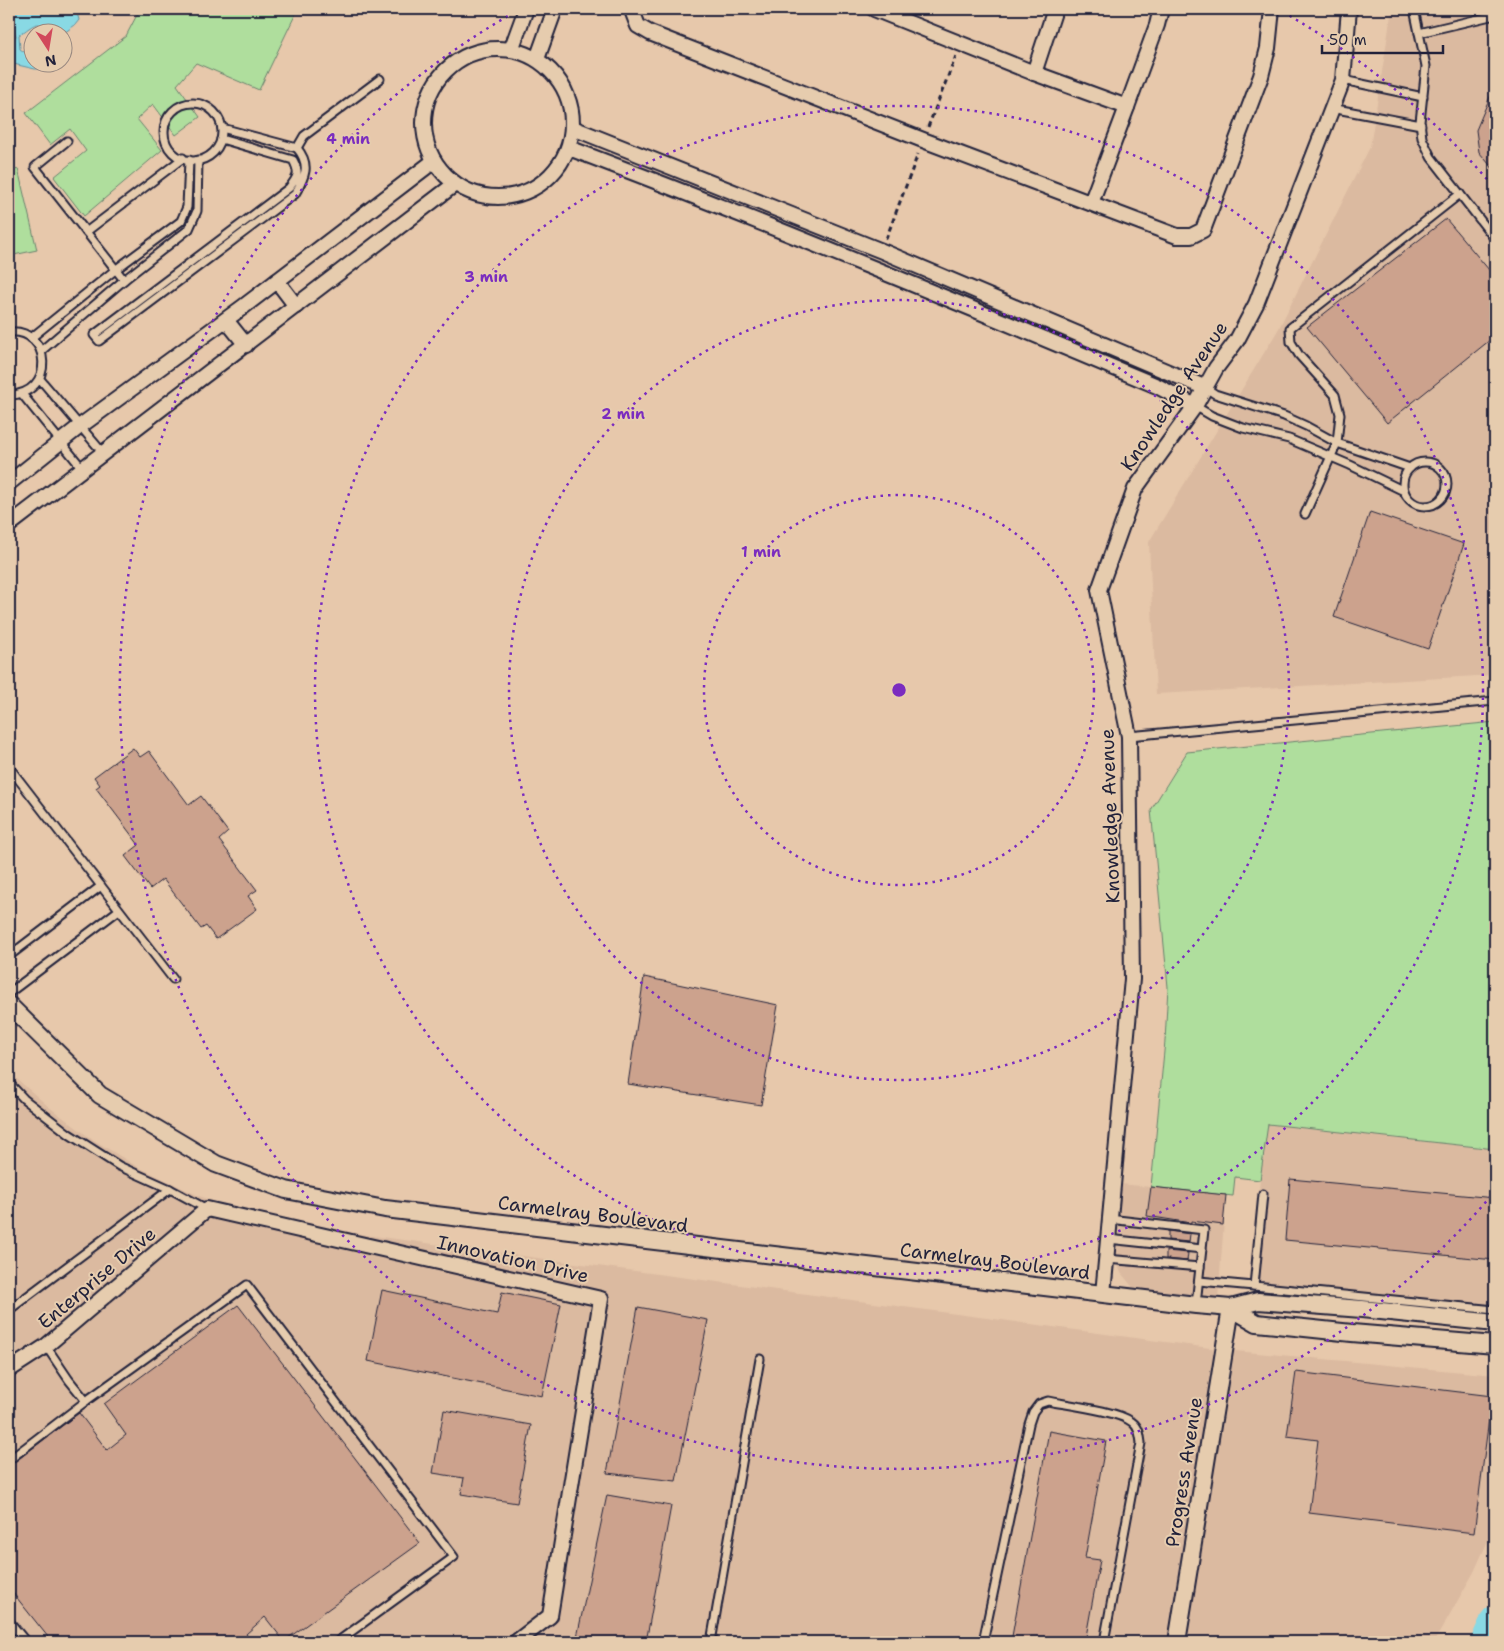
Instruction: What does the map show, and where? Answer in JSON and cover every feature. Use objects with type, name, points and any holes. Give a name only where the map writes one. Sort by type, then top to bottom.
[{"type":"street","points":[[511,50],[526,9]]},
{"type":"street","points":[[537,59],[556,9]]},
{"type":"street","points":[[635,9],[633,13],[638,26],[650,33],[923,140],[1177,236],[1191,236],[1203,230],[1261,76],[1268,48],[1272,9]]},
{"type":"street","points":[[874,9],[1034,73],[1127,107]]},
{"type":"street","points":[[1034,73],[1056,9]]},
{"type":"street","points":[[1091,203],[1157,25],[1161,9]]},
{"type":"street","name":"Knowledge Avenue","points":[[1103,1294],[1132,979],[1129,736],[1099,590],[1135,489],[1195,406],[1216,368],[1237,340],[1256,304],[1343,80],[1350,9]]},
{"type":"street","points":[[482,50],[511,50],[537,59],[558,77],[570,101],[573,128],[569,148],[555,172],[534,188],[508,197],[480,195],[455,184],[434,161],[424,135],[426,107],[436,81],[456,62],[482,50]]},
{"type":"street","points":[[573,128],[882,251],[1206,388]]},
{"type":"street","points":[[569,148],[718,205],[884,272],[1157,386],[1195,406]]},
{"type":"street","points":[[9,483],[79,427],[226,320],[434,161]]},
{"type":"street","points":[[9,525],[455,184]]},
{"type":"street","points":[[277,281],[296,306]]},
{"type":"street","points":[[226,320],[246,345]]},
{"type":"street","name":"Carmelray Boulevard","points":[[9,1005],[100,1095],[216,1164],[286,1190],[385,1209],[1196,1305],[1231,1308],[1258,1301],[1363,1303],[1440,1311],[1495,1323]]},
{"type":"street","name":"Enterprise Drive","points":[[9,1370],[46,1346],[207,1209]]},
{"type":"street","name":"Innovation Drive","points":[[207,1209],[601,1299],[550,1616],[516,1642]]},
{"type":"street","name":"Carmelray Boulevard","points":[[1231,1308],[1258,1324],[1495,1345]]},
{"type":"street","name":"Progress Avenue","points":[[1177,1642],[1231,1308]]},
{"type":"lane","points":[[1414,9],[1426,66],[1421,126],[1422,138],[1431,156],[1495,239]]},
{"type":"lane","points":[[1419,33],[1495,15]]},
{"type":"lane","points":[[297,148],[304,136],[380,79]]},
{"type":"lane","points":[[1343,80],[1423,97]]},
{"type":"lane","points":[[192,103],[202,104],[213,110],[220,120],[222,128],[221,139],[214,152],[204,158],[198,160],[186,159],[173,152],[167,143],[165,132],[167,121],[172,112],[181,106],[192,103]]},
{"type":"lane","points":[[1331,108],[1421,126]]},
{"type":"lane","points":[[221,139],[293,160],[298,169],[296,179],[289,188],[94,335],[99,341],[295,194],[303,180],[306,165],[302,154],[297,148],[222,128]]},
{"type":"lane","points":[[67,141],[35,168],[124,280]]},
{"type":"lane","points":[[86,232],[186,159]]},
{"type":"lane","points":[[31,338],[115,270],[181,221],[188,207],[186,159]]},
{"type":"lane","points":[[41,351],[124,280],[189,229],[197,211],[198,160]]},
{"type":"lane","points":[[1306,514],[1337,443],[1340,414],[1336,395],[1299,355],[1291,342],[1290,328],[1460,194]]},
{"type":"lane","points":[[9,332],[16,331],[31,338],[41,351],[44,366],[40,378],[32,388],[22,394],[9,395]]},
{"type":"lane","points":[[40,378],[103,454]]},
{"type":"lane","points":[[1206,388],[1216,394],[1284,416],[1337,443],[1410,468]]},
{"type":"lane","points":[[22,394],[82,468]]},
{"type":"lane","points":[[1195,406],[1212,416],[1243,428],[1289,439],[1330,456],[1404,492]]},
{"type":"lane","points":[[1424,462],[1438,466],[1447,478],[1448,486],[1442,500],[1428,506],[1420,506],[1407,498],[1404,492],[1403,479],[1410,468],[1424,462]]},
{"type":"lane","points":[[1129,736],[1495,701]]},
{"type":"lane","points":[[9,767],[173,979]]},
{"type":"lane","points":[[9,956],[101,886]]},
{"type":"lane","points":[[9,993],[119,910]]},
{"type":"lane","points":[[9,1083],[24,1099],[69,1134],[119,1166],[170,1189],[207,1209]]},
{"type":"lane","points":[[9,1310],[170,1189]]},
{"type":"lane","points":[[1254,1286],[1263,1194]]},
{"type":"lane","points":[[1109,1219],[1204,1230],[1196,1305]]},
{"type":"lane","points":[[1107,1239],[1202,1249]]},
{"type":"lane","points":[[1106,1259],[1200,1267]]},
{"type":"lane","points":[[1199,1281],[1254,1286],[1363,1303]]},
{"type":"lane","points":[[9,1460],[86,1401],[247,1285],[454,1557],[337,1642]]},
{"type":"lane","points":[[1440,1311],[1495,1310]]},
{"type":"lane","points":[[46,1346],[86,1401]]},
{"type":"lane","points":[[711,1642],[760,1360]]},
{"type":"lane","points":[[983,1642],[1029,1424],[1033,1412],[1039,1404],[1048,1401],[1122,1416],[1134,1423],[1140,1432],[1141,1443],[1104,1642]]},
{"type":"lane","points":[[9,1621],[26,1642]]},
{"type":"shaded area","points":[[1392,9],[1495,9],[1495,675],[1156,694],[1149,542],[1278,330],[1370,147]]},
{"type":"shaded area","points":[[9,1072],[49,1107],[89,1137],[136,1166],[199,1196],[276,1223],[1225,1350],[1495,1375],[1495,1525],[1474,1572],[1434,1642],[9,1642]]},
{"type":"shaded area","points":[[1267,1124],[1495,1149],[1495,1307],[1250,1281]]},
{"type":"shaded area","points":[[1121,1184],[1226,1195],[1218,1299],[1136,1291],[1121,1273],[1116,1259]]},
{"type":"green space","points":[[140,9],[298,9],[259,90],[196,63],[177,85],[200,117],[176,135],[153,104],[137,119],[162,150],[84,216],[54,177],[86,151],[70,129],[50,145],[26,113],[126,36]]},
{"type":"green space","points":[[18,169],[37,250],[9,256],[9,172]]},
{"type":"green space","points":[[1495,722],[1495,1149],[1268,1124],[1260,1180],[1235,1177],[1233,1196],[1151,1187],[1165,1041],[1168,987],[1151,810],[1187,752]]},
{"type":"water","points":[[76,9],[79,20],[72,27],[72,22],[22,22],[22,33],[19,35],[22,66],[9,63],[9,45],[16,36],[14,30],[9,26],[9,10]]},
{"type":"building","points":[[1495,85],[1495,171],[1479,152],[1476,130]]},
{"type":"building","points":[[1446,219],[1495,277],[1495,336],[1387,423],[1307,327]]},
{"type":"building","points":[[1370,512],[1464,544],[1428,649],[1334,617]]},
{"type":"building","points":[[133,748],[140,757],[149,751],[189,805],[201,796],[228,832],[219,840],[257,890],[248,896],[257,909],[216,939],[206,926],[201,929],[163,879],[150,889],[125,856],[139,845],[96,788],[100,785],[94,777]]},
{"type":"building","points":[[644,977],[778,1005],[761,1105],[628,1084]]},
{"type":"building","points":[[1290,1179],[1495,1198],[1495,1260],[1285,1240]]},
{"type":"building","points":[[1151,1187],[1226,1195],[1223,1225],[1191,1221],[1191,1223],[1147,1216]]},
{"type":"building","points":[[1168,1231],[1190,1234],[1189,1242],[1168,1240]]},
{"type":"building","points":[[1166,1251],[1188,1253],[1187,1261],[1166,1259]]},
{"type":"building","points":[[382,1290],[497,1314],[502,1292],[561,1304],[542,1396],[368,1361]]},
{"type":"building","points":[[238,1305],[420,1543],[284,1641],[265,1617],[246,1634],[252,1642],[52,1642],[9,1588],[9,1465],[79,1413],[107,1450],[126,1435],[104,1404]]},
{"type":"building","points":[[638,1307],[708,1320],[676,1481],[607,1473]]},
{"type":"building","points":[[1296,1372],[1492,1396],[1474,1533],[1309,1513],[1318,1440],[1287,1436]]},
{"type":"building","points":[[444,1410],[531,1425],[517,1503],[461,1494],[464,1478],[433,1473]]},
{"type":"building","points":[[1049,1431],[1106,1441],[1085,1558],[1100,1560],[1085,1642],[1011,1642]]},
{"type":"building","points":[[607,1495],[671,1506],[646,1642],[576,1642]]},
{"type":"waterway","points":[[1485,1642],[1495,1620]]}]
